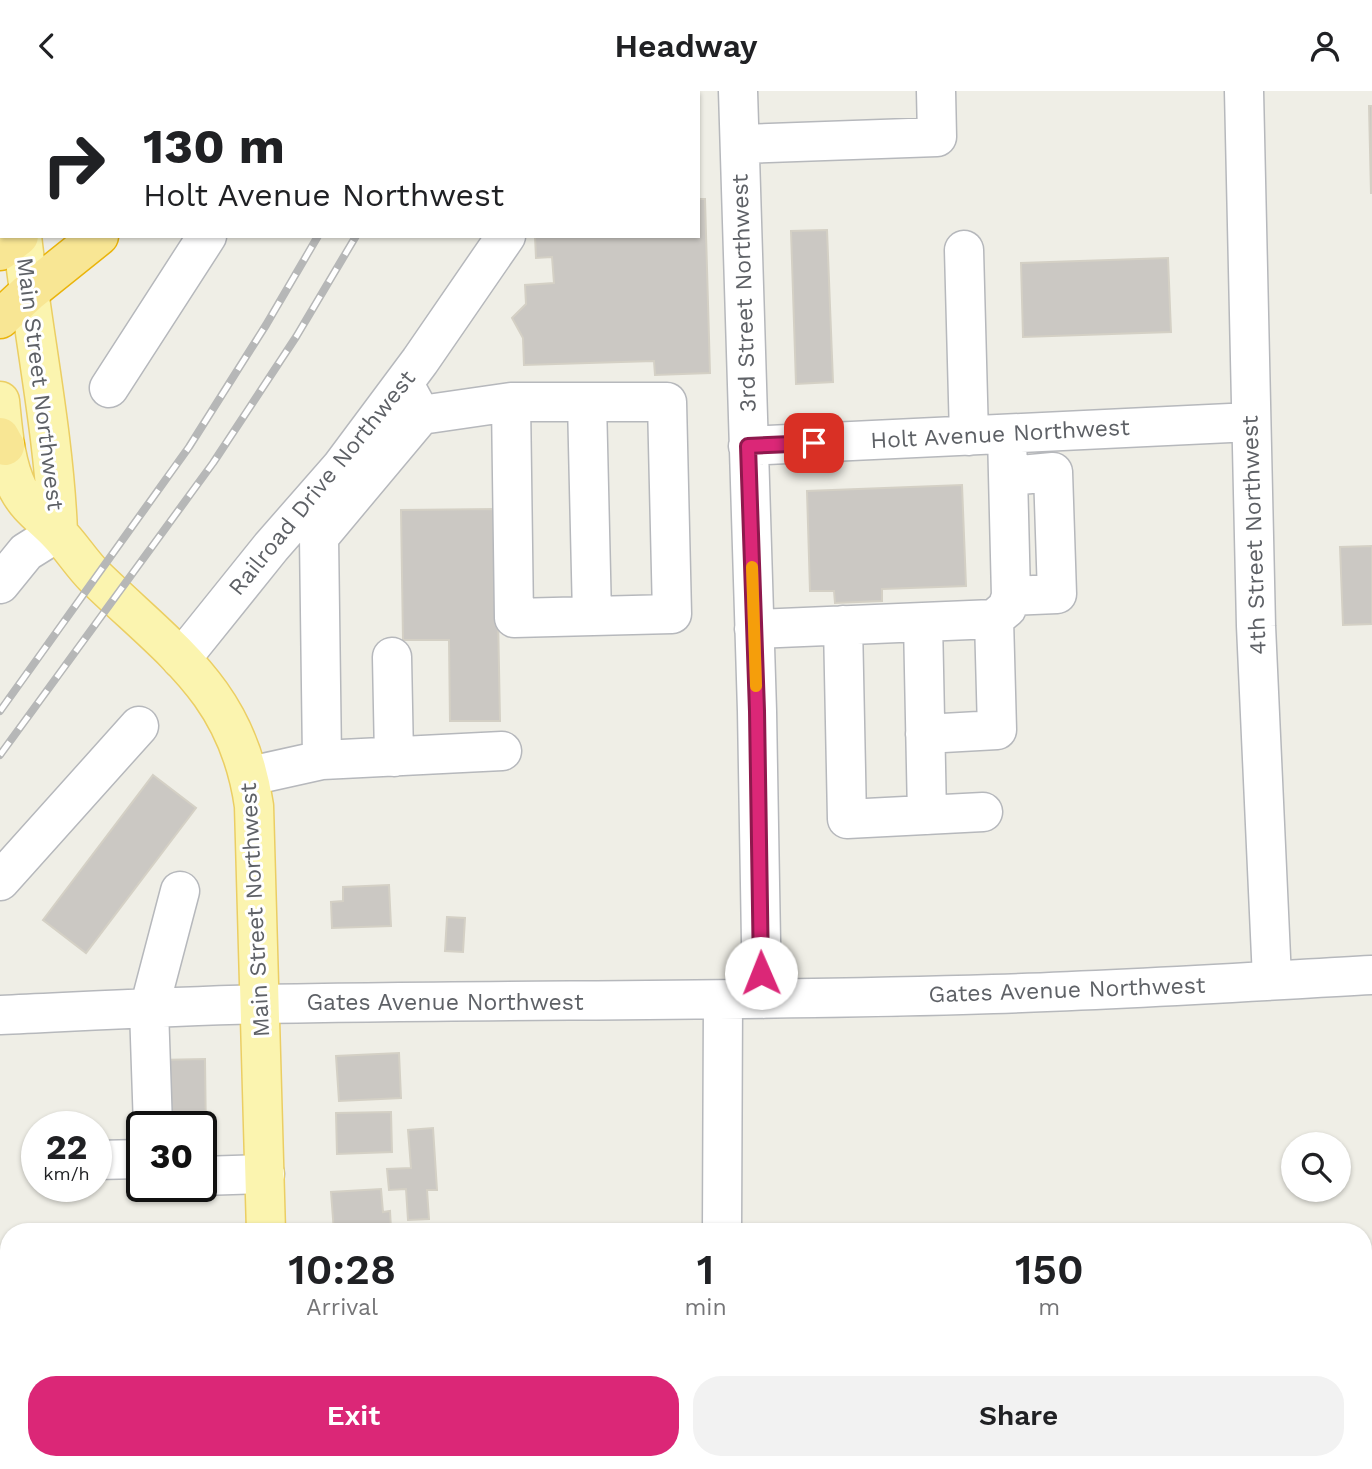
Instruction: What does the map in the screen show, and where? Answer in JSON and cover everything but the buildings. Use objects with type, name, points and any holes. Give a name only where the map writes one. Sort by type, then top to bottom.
[{"type":"highway","points":[[0,251],[18,238]]},
{"type":"highway","points":[[0,319],[97,238]]},
{"type":"main road","name":"Main Street Northwest","points":[[21,238],[56,477],[58,532]]},
{"type":"main road","name":"Main Street Northwest","points":[[0,401],[3,441],[18,488],[33,512],[58,532],[86,568],[181,659],[214,695],[234,732],[250,776],[256,854],[266,1223]]},
{"type":"street","name":"3rd Street Northwest","points":[[738,91],[762,999]]},
{"type":"street","points":[[740,144],[937,137],[936,91]]},
{"type":"street","name":"4th Street Northwest","points":[[1244,91],[1256,626],[1272,979]]},
{"type":"street","points":[[109,388],[206,238]]},
{"type":"street","name":"Railroad Drive Northwest","points":[[181,659],[271,547],[341,467],[412,399],[505,238]]},
{"type":"street","points":[[964,250],[969,436]]},
{"type":"street","points":[[322,760],[319,537],[412,399],[667,402],[672,614],[514,618],[511,402]]},
{"type":"street","points":[[587,402],[592,617]]},
{"type":"street","name":"Holt Avenue Northwest","points":[[748,446],[1251,422]]},
{"type":"street","points":[[925,734],[997,730],[1009,475],[1007,435]]},
{"type":"street","points":[[0,584],[26,552],[58,532]]},
{"type":"street","points":[[754,629],[923,622],[1002,608]]},
{"type":"street","points":[[923,622],[927,815]]},
{"type":"street","points":[[843,625],[847,819],[983,812]]},
{"type":"street","points":[[392,657],[394,757]]},
{"type":"street","points":[[0,881],[139,726]]},
{"type":"street","points":[[250,776],[322,760],[502,751]]},
{"type":"street","points":[[152,1111],[149,1009],[180,891]]},
{"type":"street","name":"Gates Avenue Northwest","points":[[0,1015],[260,1004],[992,995],[1194,987],[1272,979],[1372,975]]},
{"type":"street","points":[[722,1223],[723,1000]]},
{"type":"street","points":[[217,1175],[265,1174]]},
{"type":"railway","points":[[0,711],[189,447],[317,238]]},
{"type":"railway","points":[[0,755],[213,463],[296,337],[355,238]]},
{"type":"slow traffic","points":[[752,567],[756,686]]},
{"type":"route","points":[[761,973],[757,711],[748,446],[814,443]]}]
